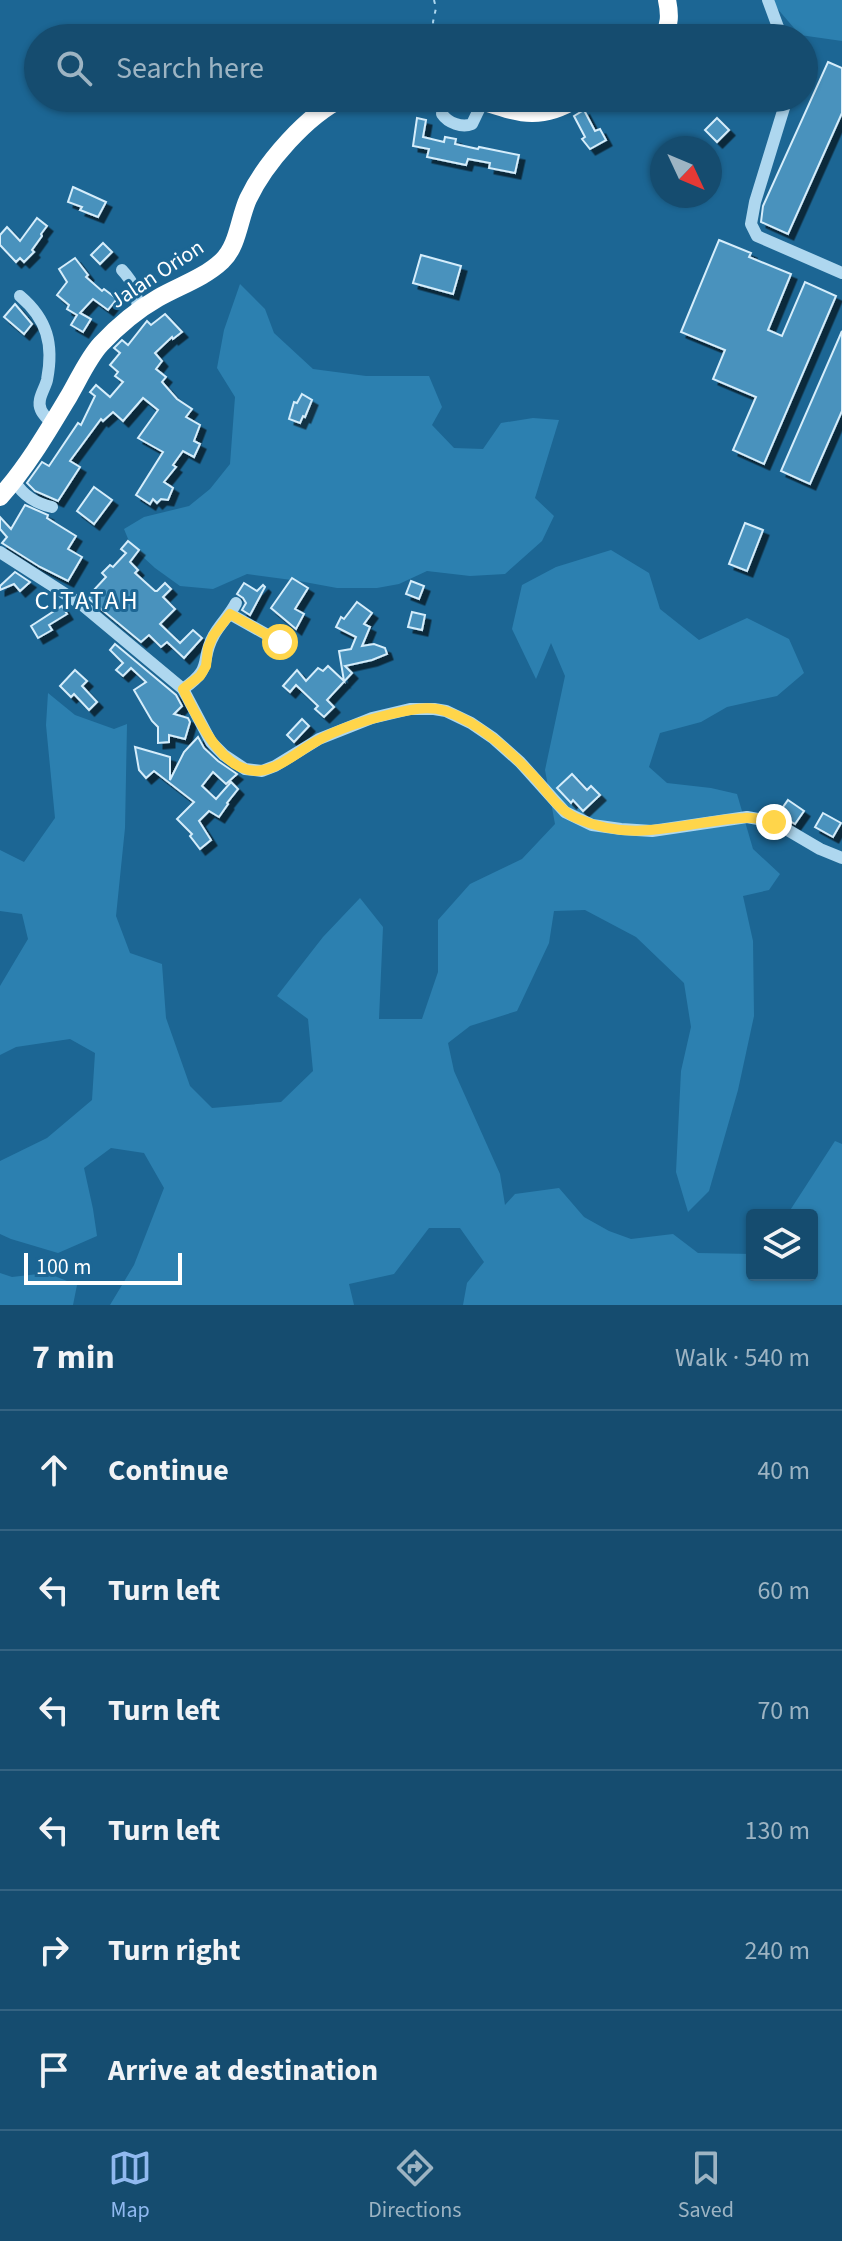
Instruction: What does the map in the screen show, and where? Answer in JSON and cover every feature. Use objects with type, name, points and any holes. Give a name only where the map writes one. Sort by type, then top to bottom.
[{"type":"highway","points":[[667,0],[668,24]]},
{"type":"highway","name":"Jalan Orion","points":[[0,497],[52,424],[98,348],[138,311],[223,260],[231,249],[248,200],[259,180],[279,154],[320,112]]},
{"type":"highway","points":[[525,112],[547,112]]},
{"type":"street","points":[[768,0],[777,24]]},
{"type":"street","points":[[442,112],[446,121],[465,127],[472,124],[475,112]]},
{"type":"street","points":[[783,112],[755,202],[752,228],[757,236],[842,273]]},
{"type":"street","points":[[122,270],[132,280],[137,292],[138,311]]},
{"type":"street","points":[[20,296],[41,318],[46,329],[49,350],[47,381],[39,405],[52,424]]},
{"type":"street","points":[[14,481],[29,498],[52,507]]},
{"type":"street","points":[[0,552],[81,604],[183,689],[211,742],[245,769],[262,771],[275,766],[319,739],[372,718],[410,709],[434,709],[471,723],[493,738],[520,762],[565,812],[592,825],[652,831],[747,817],[774,822],[842,858]]},
{"type":"street","points":[[183,689],[200,676],[206,666],[213,636],[233,609],[280,642]]},
{"type":"path","points":[[433,24],[434,0]]},
{"type":"shaded area","points":[[774,0],[842,0],[842,41],[818,38],[818,24],[791,24]]},
{"type":"shaded area","points":[[240,284],[265,309],[274,333],[313,369],[366,376],[429,376],[442,407],[432,425],[454,448],[483,449],[501,423],[533,418],[559,420],[535,498],[554,516],[542,541],[505,574],[470,576],[427,571],[399,584],[377,588],[337,588],[247,574],[213,589],[180,586],[155,568],[131,546],[124,529],[144,517],[189,506],[210,489],[230,464],[235,397],[217,368],[224,330]]},
{"type":"shaded area","points":[[611,550],[649,573],[660,609],[699,640],[747,618],[789,639],[804,673],[777,696],[727,707],[701,722],[660,733],[649,767],[667,783],[737,794],[753,849],[780,874],[769,890],[743,896],[753,941],[754,1016],[738,1090],[709,1191],[688,1212],[676,1172],[681,1071],[691,1027],[684,983],[636,937],[585,910],[554,911],[549,943],[517,1011],[470,1026],[448,1043],[454,1071],[500,1174],[505,1205],[515,1194],[559,1188],[584,1217],[631,1239],[673,1234],[698,1253],[746,1254],[746,1281],[818,1281],[818,1209],[791,1209],[835,1141],[842,1144],[842,1305],[463,1305],[467,1283],[484,1262],[460,1228],[429,1228],[394,1274],[349,1284],[354,1305],[110,1305],[134,1265],[164,1188],[144,1153],[111,1148],[84,1168],[97,1236],[58,1253],[0,1234],[0,1161],[47,1138],[92,1100],[95,1053],[70,1039],[16,1047],[0,1055],[0,986],[28,939],[22,914],[0,911],[0,850],[24,862],[55,818],[46,725],[48,693],[75,715],[114,729],[127,724],[125,828],[116,916],[130,953],[162,964],[166,1018],[190,1086],[212,1108],[281,1102],[313,1071],[308,1019],[277,996],[323,937],[360,898],[383,927],[379,1019],[422,1019],[438,972],[438,920],[470,884],[522,859],[555,824],[545,770],[565,676],[551,643],[536,679],[512,629],[522,585],[556,567]]},
{"type":"shaded area","points":[[0,1273],[12,1277],[47,1273],[77,1285],[73,1305],[0,1305]]},
{"type":"building","points":[[828,62],[842,68],[842,113],[788,234],[761,222],[763,206],[805,112],[818,112],[818,84]]},
{"type":"building","points":[[585,112],[595,131],[600,129],[606,140],[590,149],[582,139],[585,137],[574,116]]},
{"type":"building","points":[[417,118],[426,120],[423,137],[444,142],[445,137],[456,139],[455,144],[519,155],[515,173],[489,168],[490,163],[468,159],[466,165],[427,157],[429,149],[413,146]]},
{"type":"building","points":[[717,118],[729,130],[722,137],[711,136],[705,130]]},
{"type":"building","points":[[73,187],[106,202],[98,217],[68,202]]},
{"type":"building","points":[[37,218],[47,226],[32,250],[34,252],[24,262],[20,258],[16,262],[0,245],[0,235],[7,227],[20,241]]},
{"type":"building","points":[[719,240],[751,253],[749,257],[791,274],[768,330],[782,336],[805,282],[836,296],[764,464],[733,450],[756,397],[713,379],[725,350],[681,332]]},
{"type":"building","points":[[103,243],[112,252],[100,264],[91,255]]},
{"type":"building","points":[[421,255],[461,266],[453,294],[413,283]]},
{"type":"building","points":[[75,258],[88,275],[86,277],[117,299],[108,310],[93,299],[80,313],[91,319],[83,332],[71,325],[77,315],[67,309],[69,305],[57,295],[67,282],[59,269]]},
{"type":"building","points":[[15,304],[32,324],[24,334],[4,317]]},
{"type":"building","points":[[165,314],[182,332],[155,353],[162,361],[156,369],[166,377],[162,382],[177,399],[192,409],[186,417],[200,425],[194,441],[200,444],[194,457],[183,451],[164,482],[173,488],[168,500],[161,499],[157,503],[153,499],[150,504],[136,495],[163,452],[138,438],[158,410],[143,398],[123,421],[113,412],[103,421],[101,419],[70,461],[80,467],[58,501],[35,491],[27,483],[42,462],[49,466],[78,423],[81,425],[95,396],[90,392],[96,385],[110,397],[123,382],[115,376],[118,372],[110,365],[120,353],[114,348],[122,340],[128,345],[147,321],[151,325]]},
{"type":"building","points":[[842,331],[842,411],[810,484],[781,471]]},
{"type":"building","points":[[302,394],[312,400],[300,423],[289,419],[294,402],[297,403]]},
{"type":"building","points":[[94,487],[112,500],[94,524],[77,511]]},
{"type":"building","points":[[25,505],[48,515],[47,518],[76,536],[68,549],[82,557],[68,581],[2,543],[7,537],[0,529],[0,517],[11,529]]},
{"type":"building","points":[[745,523],[763,530],[747,571],[729,564]]},
{"type":"building","points":[[128,541],[139,550],[130,562],[138,570],[135,573],[155,591],[165,583],[171,589],[163,597],[175,609],[160,624],[180,643],[193,630],[202,638],[184,658],[167,642],[161,647],[149,635],[141,642],[89,599],[106,577],[102,573],[110,565],[113,567],[126,553],[121,549]]},
{"type":"building","points":[[15,572],[30,582],[20,591],[14,584],[0,590],[0,586]]},
{"type":"building","points":[[292,578],[308,588],[295,609],[304,614],[296,629],[271,608]]},
{"type":"building","points":[[411,581],[424,586],[419,599],[406,594]]},
{"type":"building","points":[[244,583],[257,591],[263,585],[265,587],[250,615],[242,610],[246,603],[237,594]]},
{"type":"building","points":[[357,602],[372,613],[364,624],[370,627],[362,646],[374,644],[385,648],[387,654],[345,666],[352,673],[327,700],[334,707],[324,717],[315,709],[318,706],[296,685],[290,692],[283,686],[297,670],[306,681],[318,668],[323,671],[328,666],[344,681],[339,651],[351,649],[356,637],[336,627],[341,617],[344,619]]},
{"type":"building","points":[[62,606],[67,614],[49,625],[52,630],[38,638],[31,626]]},
{"type":"building","points":[[412,612],[425,615],[422,630],[408,627]]},
{"type":"building","points":[[115,644],[176,695],[182,706],[174,714],[188,718],[190,722],[185,739],[169,735],[169,742],[158,743],[158,727],[134,690],[146,682],[131,668],[123,676],[116,670],[123,663],[110,650]]},
{"type":"building","points":[[75,670],[87,681],[82,686],[97,702],[89,710],[74,694],[71,697],[60,686]]},
{"type":"building","points":[[302,719],[309,726],[294,742],[287,735]]},
{"type":"building","points":[[198,737],[204,748],[237,774],[226,784],[213,772],[202,786],[216,799],[231,782],[238,789],[219,817],[209,811],[199,821],[211,840],[200,849],[190,836],[192,834],[177,819],[194,802],[154,771],[146,778],[139,770],[135,747],[170,757],[170,780],[184,752]]},
{"type":"building","points":[[572,774],[587,790],[591,786],[600,795],[583,811],[557,788]]},
{"type":"building","points":[[788,800],[804,811],[795,824],[778,814]]},
{"type":"building","points":[[823,813],[841,823],[833,837],[815,827]]},
{"type":"district","name":"CITATAH","points":[[87,600]]},
{"type":"route","points":[[280,642],[230,614],[213,636],[206,666],[200,676],[183,689],[211,742],[245,769],[262,771],[275,766],[319,739],[372,718],[410,709],[434,709],[471,723],[493,738],[520,762],[565,812],[592,825],[652,831],[747,817],[774,822]]}]
